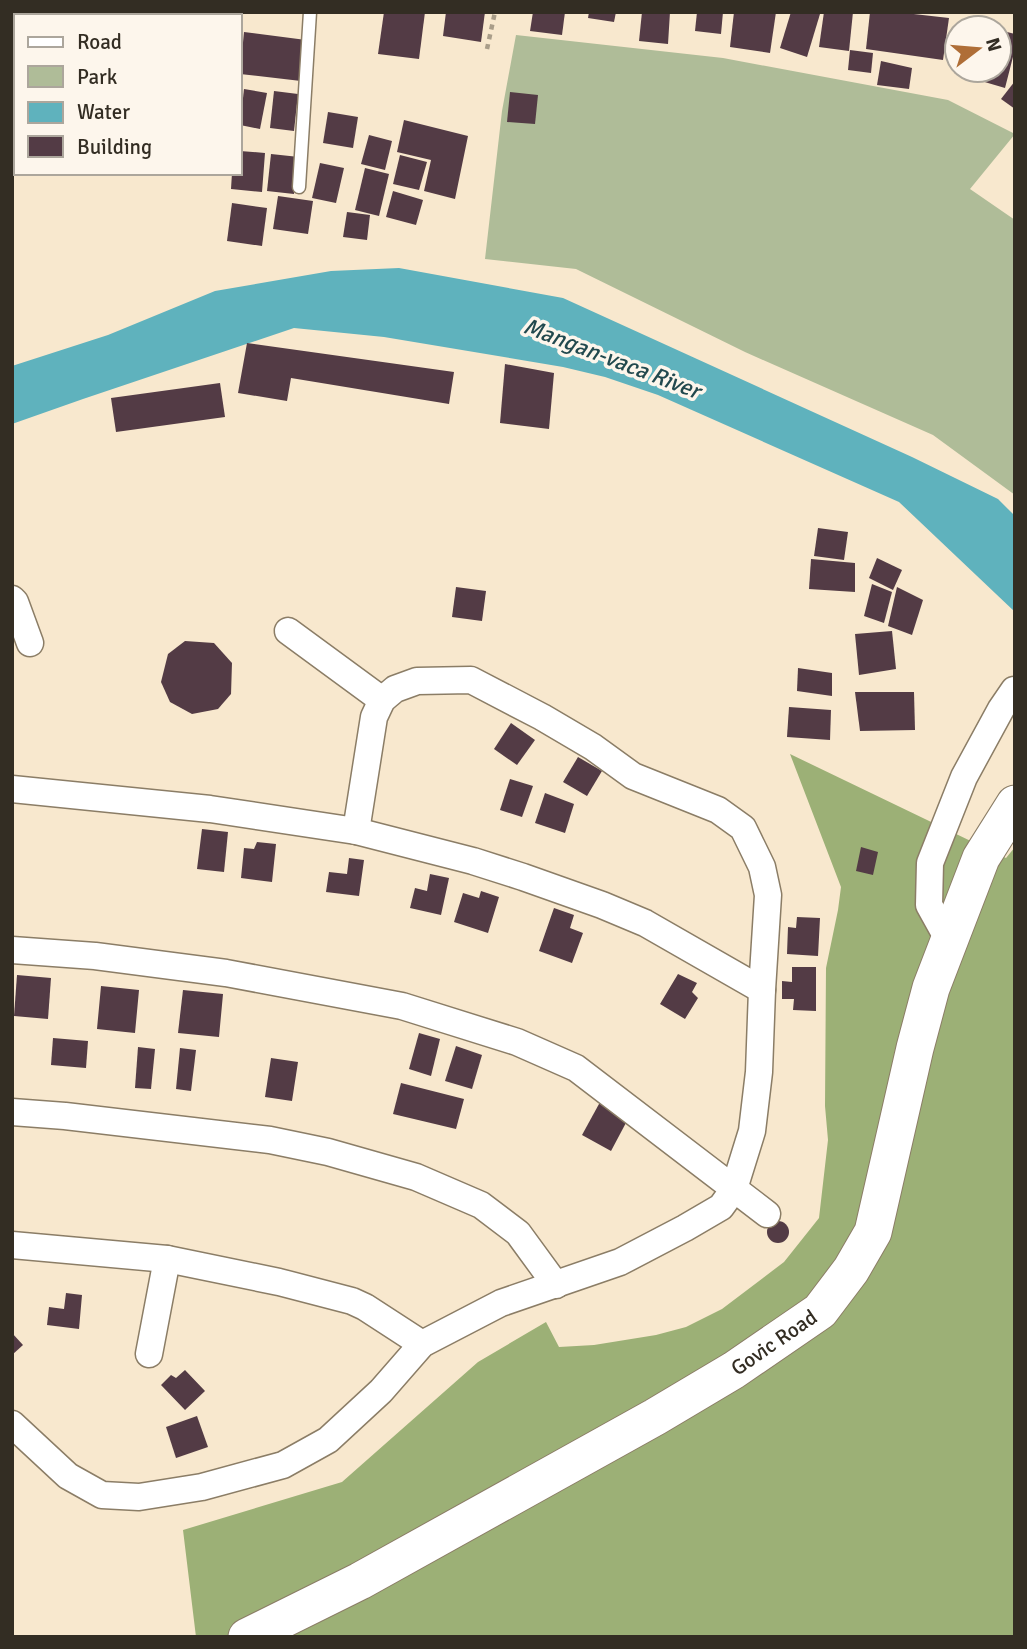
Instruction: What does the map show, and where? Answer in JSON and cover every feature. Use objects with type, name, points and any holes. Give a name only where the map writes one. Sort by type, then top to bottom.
[{"type":"main road","name":"Govic Road","points":[[247,1637],[360,1581],[643,1423],[734,1370],[820,1311],[851,1270],[873,1232],[931,988],[981,858],[1015,804]]},
{"type":"street","points":[[12,599],[30,643]]},
{"type":"street","points":[[288,631],[382,700]]},
{"type":"street","points":[[12,1424],[68,1476],[102,1495],[139,1497],[202,1487],[283,1465],[328,1440],[381,1391],[422,1344],[501,1303],[620,1262],[720,1207],[734,1189],[752,1131],[759,1072],[768,895],[762,867],[743,828],[718,810],[633,776],[593,747],[471,680],[417,681],[395,689],[382,700],[374,717],[356,831]]},
{"type":"street","points":[[949,941],[929,905],[930,863],[964,777],[1014,690]]},
{"type":"street","points":[[12,789],[210,809],[356,831],[473,861],[602,905],[645,923],[762,990]]},
{"type":"street","points":[[12,950],[95,956],[253,978],[402,1006],[517,1042],[576,1068],[767,1214]]},
{"type":"street","points":[[12,1112],[270,1140],[328,1152],[416,1177],[481,1205],[518,1233],[556,1285]]},
{"type":"street","points":[[12,1245],[167,1259],[279,1282],[352,1301],[422,1344]]},
{"type":"street","points":[[149,1354],[167,1259]]},
{"type":"lane","points":[[299,187],[310,12]]},
{"type":"path","points":[[487,49],[495,12]]},
{"type":"green space","points":[[516,35],[723,58],[948,100],[1015,134],[970,189],[1015,220],[1015,495],[933,435],[745,352],[576,269],[485,259],[502,111]]},
{"type":"green space","points":[[790,754],[1006,858],[1015,847],[1015,1637],[196,1637],[183,1530],[342,1482],[478,1362],[546,1322],[559,1347],[594,1345],[686,1327],[722,1309],[784,1262],[819,1218],[828,1140],[825,1106],[826,968],[841,887]]},
{"type":"water","name":"Mangan-vaca River","points":[[399,268],[563,298],[998,499],[1015,516],[1015,612],[899,502],[658,395],[605,377],[563,367],[384,337],[294,328],[12,424],[12,366],[108,335],[215,291],[331,271]]},
{"type":"building","points":[[93,12],[125,12],[125,14],[92,14]]},
{"type":"building","points":[[170,12],[201,12],[201,14]]},
{"type":"building","points":[[207,12],[234,12],[234,14]]},
{"type":"building","points":[[384,12],[425,12],[419,59],[378,54]]},
{"type":"building","points":[[446,12],[485,12],[481,42],[443,36]]},
{"type":"building","points":[[533,12],[565,12],[562,35],[530,31]]},
{"type":"building","points":[[589,12],[616,12],[614,22],[588,18]]},
{"type":"building","points":[[642,12],[670,12],[668,44],[639,41]]},
{"type":"building","points":[[697,12],[723,12],[721,34],[695,31]]},
{"type":"building","points":[[734,12],[776,12],[770,53],[730,47]]},
{"type":"building","points":[[791,12],[820,14],[807,57],[780,48]]},
{"type":"building","points":[[824,12],[853,12],[849,51],[819,47]]},
{"type":"building","points":[[870,12],[943,17],[943,60],[866,49]]},
{"type":"building","points":[[244,32],[306,40],[301,81],[242,74]]},
{"type":"building","points":[[1013,34],[1015,34],[1013,57]]},
{"type":"building","points":[[850,50],[873,53],[871,73],[848,70]]},
{"type":"building","points":[[881,61],[912,68],[909,89],[877,85]]},
{"type":"building","points":[[1015,81],[1015,109],[1001,99]]},
{"type":"building","points":[[244,89],[267,93],[260,129],[242,125]]},
{"type":"building","points":[[274,91],[298,94],[294,131],[270,128]]},
{"type":"building","points":[[510,92],[538,95],[535,124],[507,122]]},
{"type":"building","points":[[328,112],[358,117],[353,148],[323,143]]},
{"type":"building","points":[[404,120],[468,136],[455,199],[424,191],[431,160],[397,152]]},
{"type":"building","points":[[369,135],[392,141],[385,170],[361,164]]},
{"type":"building","points":[[242,151],[265,153],[262,192],[231,189],[232,175],[242,175]]},
{"type":"building","points":[[271,154],[299,157],[294,194],[267,191]]},
{"type":"building","points":[[400,155],[427,162],[419,190],[393,184]]},
{"type":"building","points":[[320,163],[344,168],[336,203],[312,198]]},
{"type":"building","points":[[365,168],[389,174],[379,216],[355,210]]},
{"type":"building","points":[[393,191],[423,200],[416,225],[386,217]]},
{"type":"building","points":[[278,196],[313,201],[308,234],[273,229]]},
{"type":"building","points":[[232,203],[267,208],[262,246],[227,241]]},
{"type":"building","points":[[347,212],[370,215],[367,240],[343,237]]},
{"type":"building","points":[[247,343],[454,372],[449,404],[291,378],[287,401],[238,393]]},
{"type":"building","points":[[505,364],[554,373],[549,429],[500,423]]},
{"type":"building","points":[[220,383],[225,417],[116,432],[111,398]]},
{"type":"building","points":[[818,528],[848,532],[844,560],[814,556]]},
{"type":"building","points":[[877,558],[902,570],[893,590],[869,578]]},
{"type":"building","points":[[811,559],[855,563],[855,592],[809,589]]},
{"type":"building","points":[[872,584],[892,592],[884,623],[864,616]]},
{"type":"building","points":[[456,587],[486,591],[482,621],[452,617]]},
{"type":"building","points":[[897,587],[923,600],[912,635],[888,626]]},
{"type":"building","points":[[892,631],[896,669],[859,675],[855,634]]},
{"type":"building","points":[[185,641],[214,643],[232,663],[231,694],[218,709],[192,714],[170,702],[161,682],[168,654]]},
{"type":"building","points":[[798,668],[832,673],[832,696],[797,691]]},
{"type":"building","points":[[855,692],[914,692],[915,730],[860,731]]},
{"type":"building","points":[[789,707],[831,710],[830,740],[787,737]]},
{"type":"building","points":[[511,723],[535,740],[517,765],[494,749]]},
{"type":"building","points":[[578,757],[602,771],[587,796],[563,782]]},
{"type":"building","points":[[510,779],[533,786],[522,817],[500,810]]},
{"type":"building","points":[[545,793],[574,804],[565,833],[535,823]]},
{"type":"building","points":[[202,829],[228,832],[224,872],[197,869]]},
{"type":"building","points":[[257,842],[276,844],[272,882],[241,878],[244,848],[254,849]]},
{"type":"building","points":[[861,847],[878,852],[873,875],[856,871]]},
{"type":"building","points":[[349,858],[364,860],[359,896],[326,892],[329,872],[347,874]]},
{"type":"building","points":[[430,874],[449,878],[441,915],[410,908],[415,888],[427,891]]},
{"type":"building","points":[[481,891],[499,897],[488,933],[454,922],[463,893],[479,898]]},
{"type":"building","points":[[554,908],[574,915],[570,928],[583,933],[572,963],[539,951]]},
{"type":"building","points":[[797,917],[820,918],[818,956],[787,954],[788,927],[796,928]]},
{"type":"building","points":[[792,967],[816,967],[816,1011],[793,1010],[794,999],[782,999],[782,981],[792,982]]},
{"type":"building","points":[[678,974],[697,983],[692,992],[698,998],[685,1019],[660,1004]]},
{"type":"building","points":[[17,975],[51,978],[48,1019],[14,1016]]},
{"type":"building","points":[[101,986],[139,990],[135,1033],[97,1029]]},
{"type":"building","points":[[183,990],[223,994],[219,1037],[178,1033]]},
{"type":"building","points":[[419,1033],[440,1039],[431,1076],[409,1069]]},
{"type":"building","points":[[53,1038],[88,1041],[86,1068],[51,1065]]},
{"type":"building","points":[[456,1046],[482,1055],[472,1089],[445,1081]]},
{"type":"building","points":[[138,1047],[155,1049],[151,1089],[135,1088]]},
{"type":"building","points":[[180,1048],[196,1050],[191,1091],[176,1089]]},
{"type":"building","points":[[271,1058],[298,1062],[292,1101],[265,1097]]},
{"type":"building","points":[[401,1083],[464,1099],[456,1129],[393,1114]]},
{"type":"building","points":[[605,1093],[628,1119],[611,1151],[582,1135]]},
{"type":"building","points":[[778,1221],[786,1224],[789,1232],[786,1240],[778,1243],[770,1240],[767,1232],[770,1224]]},
{"type":"building","points":[[66,1293],[82,1295],[79,1329],[47,1325],[49,1307],[64,1309]]},
{"type":"building","points":[[12,1333],[23,1345],[12,1355]]},
{"type":"building","points":[[185,1370],[205,1391],[185,1410],[161,1385],[171,1375],[176,1378]]},
{"type":"building","points":[[197,1416],[208,1447],[176,1458],[166,1427]]}]
